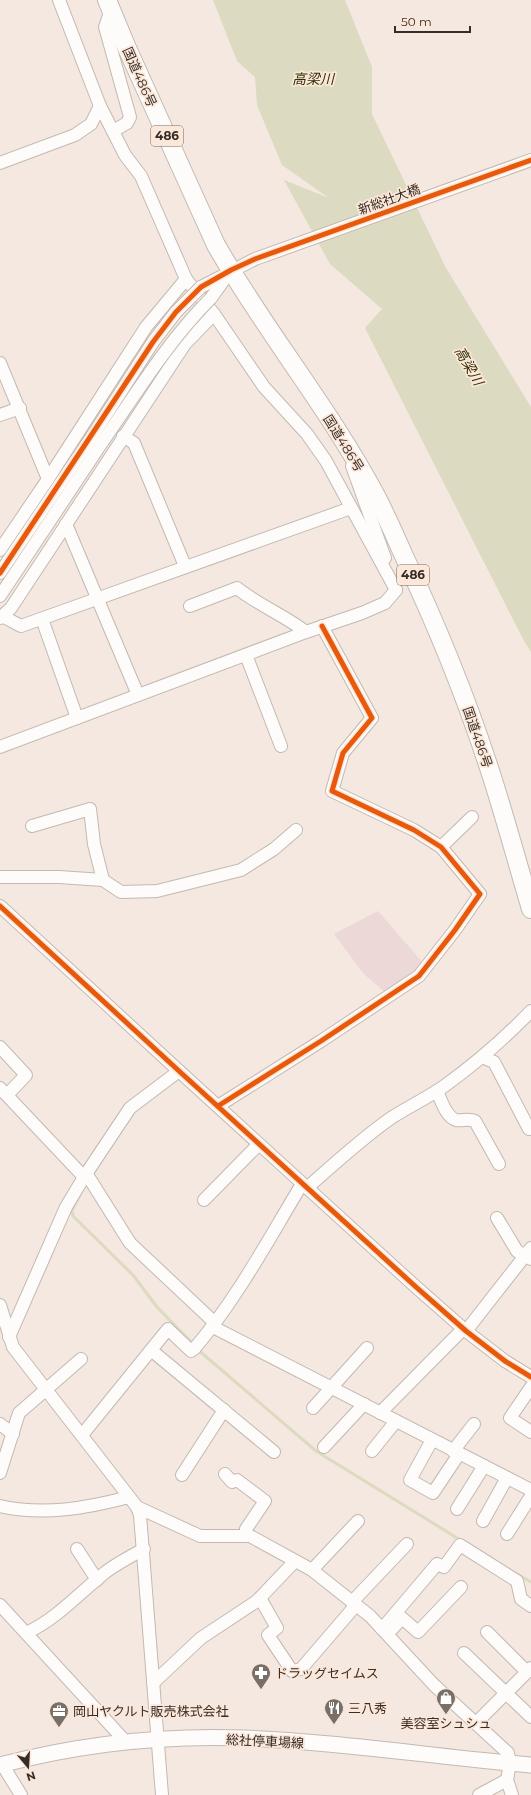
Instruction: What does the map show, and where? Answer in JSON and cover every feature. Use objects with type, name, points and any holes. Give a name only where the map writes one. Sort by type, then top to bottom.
[{"type":"highway","name":"国道486号","points":[[109,5],[207,225],[231,270],[341,436],[376,497],[412,574],[466,703],[492,778],[531,909]]},
{"type":"main road","name":"総社停車場線","points":[[1,1764],[64,1751],[126,1742],[157,1739],[245,1738],[510,1763],[530,1762]]},
{"type":"street","points":[[59,0],[100,106],[125,155],[141,176],[186,279],[214,314],[264,387],[307,434],[326,461],[396,590]]},
{"type":"street","points":[[109,5],[105,27],[130,117],[127,124],[113,131]]},
{"type":"street","points":[[0,163],[75,135],[91,124],[100,106]]},
{"type":"street","name":"新総社大橋","points":[[98,438],[153,342],[176,312],[201,287],[254,259],[531,160]]},
{"type":"street","points":[[0,573],[98,438],[196,312],[211,298],[231,270]]},
{"type":"street","points":[[0,550],[48,479],[146,327],[186,279]]},
{"type":"street","points":[[214,314],[185,344],[11,608],[1,617],[21,626],[185,566],[351,508]]},
{"type":"street","points":[[0,363],[20,408],[48,479]]},
{"type":"street","points":[[0,415],[20,408]]},
{"type":"street","points":[[124,436],[134,443],[185,566]]},
{"type":"street","points":[[341,436],[396,590]]},
{"type":"street","points":[[0,596],[98,438]]},
{"type":"street","points":[[66,524],[138,695]]},
{"type":"street","points":[[190,606],[237,588],[251,599],[306,632]]},
{"type":"street","points":[[0,747],[322,626],[362,613],[385,603],[396,590]]},
{"type":"street","points":[[42,619],[77,718]]},
{"type":"street","points":[[218,1106],[321,1041],[419,976],[455,930],[480,894],[441,847],[414,830],[332,791],[342,753],[372,718],[322,626]]},
{"type":"street","points":[[246,655],[282,746]]},
{"type":"street","points":[[32,826],[90,809],[94,844],[103,880]]},
{"type":"street","points":[[441,847],[472,818]]},
{"type":"street","points":[[0,877],[59,877],[103,880],[121,892],[146,892],[226,875],[242,870],[274,849],[296,830]]},
{"type":"street","points":[[0,906],[305,1186],[465,1329],[505,1361],[531,1377]]},
{"type":"street","points":[[82,1435],[168,1329],[191,1351],[195,1347],[214,1325],[305,1186],[376,1130],[436,1091],[482,1057],[505,1038],[531,1011]]},
{"type":"street","points":[[0,1048],[26,1075],[3,1091],[85,1175],[130,1243],[214,1325],[331,1388],[531,1490]]},
{"type":"street","points":[[482,1057],[494,1062],[529,1128]]},
{"type":"street","points":[[9,1337],[66,1207],[85,1175],[130,1108],[179,1071]]},
{"type":"street","points":[[436,1091],[448,1114],[453,1118],[457,1120],[475,1121],[500,1164]]},
{"type":"street","points":[[204,1200],[259,1144]]},
{"type":"street","points":[[380,1413],[465,1329],[529,1254],[517,1251],[497,1218]]},
{"type":"street","points":[[0,1305],[13,1347],[130,1497],[137,1507],[140,1515],[144,1549],[162,1795]]},
{"type":"street","points":[[313,1408],[367,1348]]},
{"type":"street","points":[[151,1350],[274,1452]]},
{"type":"street","points":[[0,1474],[19,1413],[81,1359]]},
{"type":"street","points":[[531,1387],[510,1418],[531,1432]]},
{"type":"street","points":[[324,1447],[364,1404]]},
{"type":"street","points":[[182,1475],[224,1410]]},
{"type":"street","points":[[372,1451],[396,1421]]},
{"type":"street","points":[[0,1424],[13,1434]]},
{"type":"street","points":[[432,1440],[410,1480],[433,1493],[474,1424]]},
{"type":"street","points":[[457,1509],[484,1466]]},
{"type":"street","points":[[224,1474],[232,1482],[237,1480],[265,1501],[246,1529],[247,1536]]},
{"type":"street","points":[[482,1521],[507,1478]]},
{"type":"street","points":[[507,1534],[531,1496]]},
{"type":"street","points":[[0,1506],[44,1510],[67,1510],[87,1508],[130,1497]]},
{"type":"street","points":[[137,1507],[200,1536],[250,1536],[312,1570],[370,1616],[434,1685],[508,1752],[510,1763],[507,1780],[512,1795]]},
{"type":"street","points":[[312,1570],[358,1521]]},
{"type":"street","points":[[260,1598],[276,1628],[268,1635],[292,1671],[301,1669],[354,1603],[407,1544]]},
{"type":"street","points":[[384,1632],[437,1564],[444,1567],[460,1545],[517,1581],[521,1599],[531,1606]]},
{"type":"street","points":[[77,1549],[97,1580]]},
{"type":"street","points":[[26,1633],[36,1629],[122,1560],[144,1549]]},
{"type":"street","points":[[153,1683],[201,1638],[260,1598],[296,1561]]},
{"type":"street","points":[[384,1632],[402,1618],[418,1632],[461,1587]]},
{"type":"street","points":[[0,1605],[126,1742]]},
{"type":"street","points":[[476,1724],[529,1670],[487,1632]]},
{"type":"street","points":[[464,1653],[531,1718]]},
{"type":"street","points":[[1,1764],[21,1795]]},
{"type":"street","points":[[479,1795],[507,1780]]},
{"type":"shaded area","points":[[378,911],[423,963],[416,974],[389,996],[363,973],[334,934]]},
{"type":"water","name":"高梁川","points":[[213,0],[345,0],[372,67],[372,114],[446,268],[531,407],[531,652],[524,641],[365,328],[382,309],[330,264],[284,180],[329,198],[282,165],[257,105],[255,77],[237,61]]},
{"type":"waterway","points":[[85,1185],[72,1210],[73,1216],[133,1275],[157,1307],[194,1345]]},
{"type":"waterway","points":[[197,1349],[316,1451],[462,1541]]},
{"type":"waterway","points":[[517,1574],[531,1582]]},
{"type":"cycle path","points":[[0,573],[153,342],[176,312],[201,287],[231,270],[255,259],[531,160]]},
{"type":"cycle path","points":[[218,1106],[321,1041],[419,976],[455,930],[480,894],[441,847],[414,830],[332,791],[343,753],[372,718],[322,626]]},
{"type":"cycle path","points":[[0,906],[416,1287],[466,1331],[505,1361],[531,1377]]},
{"type":"place","name":"ドラッグセイムス","points":[[261,1690]]},
{"type":"place","name":"美容室シュシュ","points":[[446,1715]]},
{"type":"place","name":"三八秀","points":[[334,1725]]},
{"type":"place","name":"岡山ヤクルト販売株式会社","points":[[59,1728]]}]
